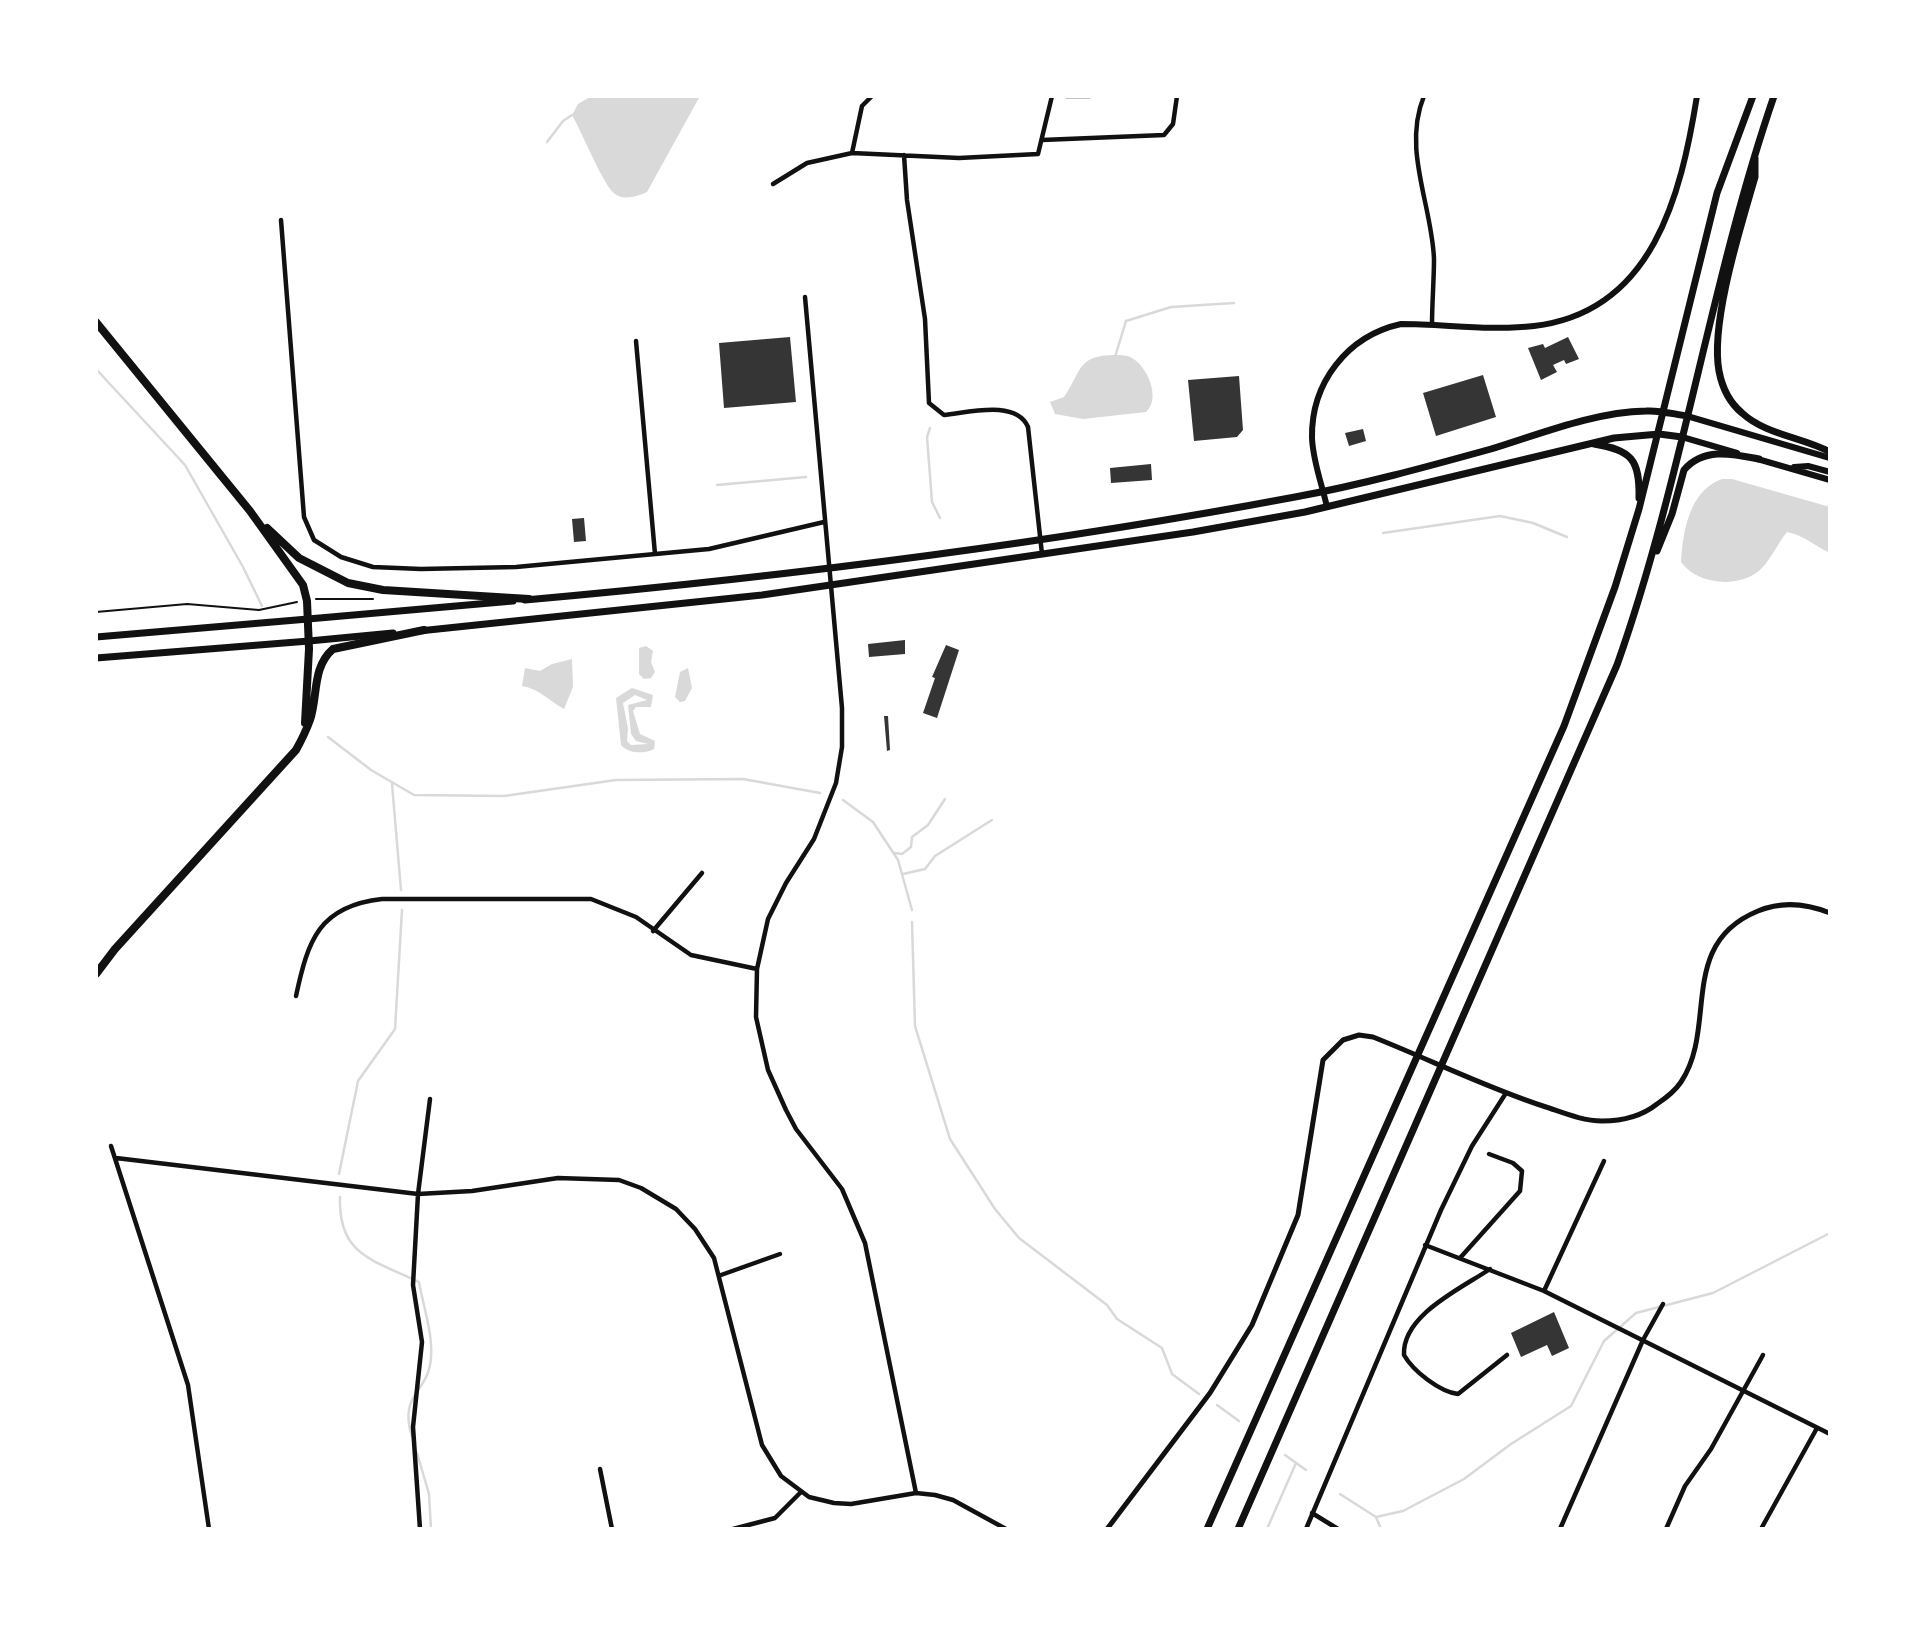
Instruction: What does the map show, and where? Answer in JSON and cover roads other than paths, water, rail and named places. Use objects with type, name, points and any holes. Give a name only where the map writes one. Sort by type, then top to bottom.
[{"type":"highway","points":[[96,322],[250,511],[303,585],[309,641],[303,736]]},
{"type":"highway","points":[[250,511],[299,558],[348,583],[383,590],[529,599]]},
{"type":"highway","points":[[96,974],[115,949],[282,769],[303,736],[325,655],[333,649],[424,630]]},
{"type":"main road","points":[[1327,507],[1313,448],[1313,416],[1321,389],[1339,359],[1373,332],[1401,324],[1505,327],[1543,325],[1590,308],[1623,285],[1644,262],[1664,227],[1697,96]]},
{"type":"main road","points":[[1207,1529],[1564,726],[1615,587],[1639,509],[1717,193],[1753,96]]},
{"type":"main road","points":[[1648,574],[1755,150],[1774,96]]},
{"type":"main road","points":[[1755,150],[1755,177],[1723,311],[1718,351],[1719,372],[1732,402],[1743,414],[1770,430],[1830,452]]},
{"type":"main road","points":[[96,637],[529,599],[830,569],[1041,539],[1324,492],[1369,482],[1569,425],[1642,411],[1687,416],[1830,458]]},
{"type":"main road","points":[[96,658],[424,630],[831,586],[1193,532],[1327,507],[1614,438],[1658,434],[1682,437],[1830,480]]},
{"type":"main road","points":[[1592,444],[1622,450],[1630,457],[1638,471],[1639,509]]},
{"type":"main road","points":[[1238,1529],[1596,717],[1689,464],[1714,454],[1759,459]]},
{"type":"main road","points":[[1789,467],[1808,466],[1830,472]]},
{"type":"street","points":[[852,153],[862,106],[872,96]]},
{"type":"street","points":[[773,184],[807,163],[852,153],[959,158],[1038,154],[1052,96]]},
{"type":"street","points":[[1066,96],[1090,96]]},
{"type":"street","points":[[1042,140],[1164,135],[1173,124],[1177,96]]},
{"type":"street","points":[[1424,96],[1417,131],[1416,160],[1434,258],[1432,325]]},
{"type":"street","points":[[904,155],[907,200],[925,320],[929,403],[944,415],[1009,411],[1024,418],[1028,426],[1042,554]]},
{"type":"street","points":[[281,220],[304,517],[310,535],[331,552],[381,568],[505,568],[720,547],[785,529],[824,522]]},
{"type":"street","points":[[805,297],[830,569],[842,747],[836,783],[825,814],[814,839],[772,909],[757,969],[756,1017],[768,1070],[796,1129],[842,1189],[865,1243],[916,1493]]},
{"type":"street","points":[[636,341],[655,554]]},
{"type":"street","points":[[653,931],[702,873]]},
{"type":"street","points":[[296,996],[309,946],[317,930],[338,911],[368,901],[562,897],[591,899],[636,917],[691,955],[757,969]]},
{"type":"street","points":[[1107,1529],[1223,1375],[1252,1325],[1298,1214],[1320,1071],[1326,1056],[1343,1040],[1364,1035],[1506,1093],[1594,1121],[1626,1119],[1652,1108],[1681,1082],[1688,1068],[1706,968],[1712,951],[1726,933],[1745,916],[1779,905],[1801,904],[1830,913]]},
{"type":"street","points":[[1306,1529],[1425,1245],[1462,1164],[1506,1093]]},
{"type":"street","points":[[421,1529],[413,1427],[422,1364],[422,1334],[413,1285],[418,1194],[430,1100]]},
{"type":"street","points":[[111,1146],[188,1385],[209,1529]]},
{"type":"street","points":[[1460,1258],[1520,1191],[1523,1181],[1522,1171],[1517,1166],[1489,1154]]},
{"type":"street","points":[[116,1158],[418,1194],[472,1191],[558,1178],[619,1180],[641,1188],[676,1209],[703,1240],[721,1275],[762,1445],[775,1471],[801,1492],[827,1502],[846,1504],[916,1493],[953,1500],[1006,1529]]},
{"type":"street","points":[[1544,1292],[1604,1161]]},
{"type":"street","points":[[1425,1245],[1544,1292],[1830,1434]]},
{"type":"street","points":[[721,1275],[780,1254]]},
{"type":"street","points":[[1490,1269],[1418,1321],[1405,1342],[1404,1355],[1421,1373],[1451,1393],[1458,1394],[1507,1355]]},
{"type":"street","points":[[1560,1529],[1643,1340],[1663,1304]]},
{"type":"street","points":[[1666,1529],[1685,1486],[1763,1356]]},
{"type":"street","points":[[1760,1529],[1817,1428]]},
{"type":"street","points":[[600,1469],[612,1529]]},
{"type":"street","points":[[733,1529],[775,1518],[801,1492]]},
{"type":"street","points":[[1312,1513],[1338,1529]]},
{"type":"waterway","points":[[547,142],[563,121],[572,115]]},
{"type":"waterway","points":[[1115,357],[1126,321],[1171,307],[1234,303]]},
{"type":"waterway","points":[[96,369],[185,465],[262,606]]},
{"type":"waterway","points":[[930,428],[927,437],[932,502],[940,518]]},
{"type":"waterway","points":[[717,485],[806,477]]},
{"type":"waterway","points":[[1383,533],[1500,516],[1533,523],[1567,537]]},
{"type":"waterway","points":[[328,737],[371,770],[414,795],[504,796],[616,780],[743,779],[820,793]]},
{"type":"waterway","points":[[392,784],[401,890]]},
{"type":"waterway","points":[[895,853],[902,854],[911,847],[912,837],[928,825],[945,799]]},
{"type":"waterway","points":[[843,800],[873,822],[898,860],[912,910]]},
{"type":"waterway","points":[[903,874],[925,869],[935,856],[992,820]]},
{"type":"waterway","points":[[339,1174],[358,1081],[395,1029],[402,910]]},
{"type":"waterway","points":[[912,922],[915,1026],[950,1139],[995,1209],[1019,1238],[1107,1305],[1117,1319],[1162,1348],[1172,1374],[1199,1394]]},
{"type":"waterway","points":[[340,1197],[341,1217],[352,1244],[374,1261],[419,1282],[429,1329],[431,1357],[425,1379],[411,1402],[409,1422],[412,1437]]},
{"type":"waterway","points":[[1376,1517],[1403,1511],[1464,1479],[1511,1444],[1571,1406],[1604,1341],[1636,1313],[1713,1293],[1830,1233]]},
{"type":"waterway","points":[[1217,1405],[1239,1421]]},
{"type":"waterway","points":[[417,1453],[429,1494],[431,1529]]},
{"type":"waterway","points":[[1285,1455],[1306,1470]]},
{"type":"waterway","points":[[1267,1529],[1296,1463]]},
{"type":"waterway","points":[[1340,1494],[1376,1517],[1381,1529]]}]
